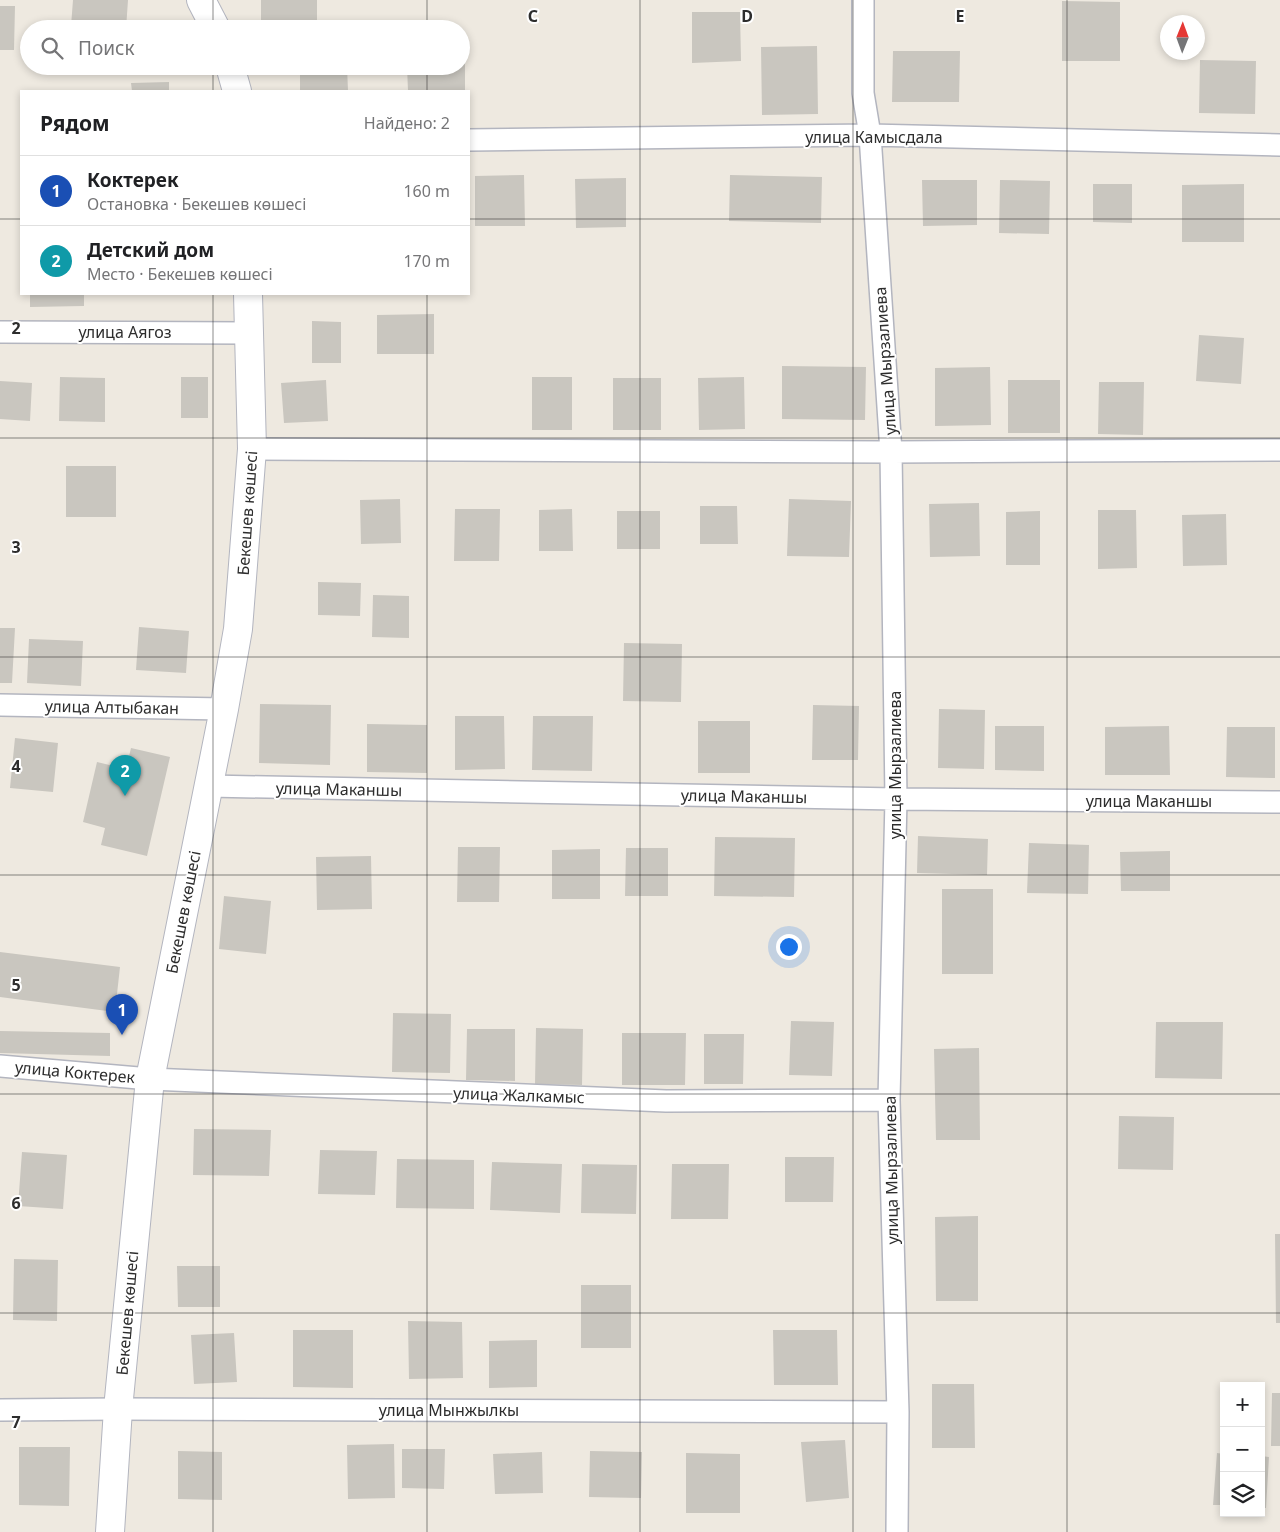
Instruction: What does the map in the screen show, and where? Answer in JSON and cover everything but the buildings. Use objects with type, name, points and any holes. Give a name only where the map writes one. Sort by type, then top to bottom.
[{"type":"main road","points":[[202,0],[212,20]]},
{"type":"main road","points":[[233,75],[237,90]]},
{"type":"main road","name":"Бекешев көшесі","points":[[110,1532],[118,1409],[150,1079],[209,786],[238,629],[252,449],[248,295]]},
{"type":"street","name":"улица Мырзалиева","points":[[863,0],[863,93],[870,135],[891,452],[896,799],[889,1100],[898,1412],[897,1532]]},
{"type":"street","name":"улица Камысдала","points":[[470,140],[870,135],[1280,145]]},
{"type":"street","name":"улица Аягоз","points":[[0,332],[249,333]]},
{"type":"street","points":[[252,449],[891,452],[1280,450]]},
{"type":"street","name":"улица Алтыбакан","points":[[0,705],[224,709]]},
{"type":"street","name":"улица Маканшы","points":[[209,786],[896,799],[1280,802]]},
{"type":"street","name":"улица Коктерек","points":[[0,1066],[150,1079]]},
{"type":"street","name":"улица Жалкамыс","points":[[150,1079],[666,1101],[889,1100]]},
{"type":"street","name":"улица Мынжылкы","points":[[0,1410],[898,1412]]},
{"type":"place","name":"Детский дом","points":[[125,796]]},
{"type":"place","name":"Коктерек","points":[[122,1035]]}]
